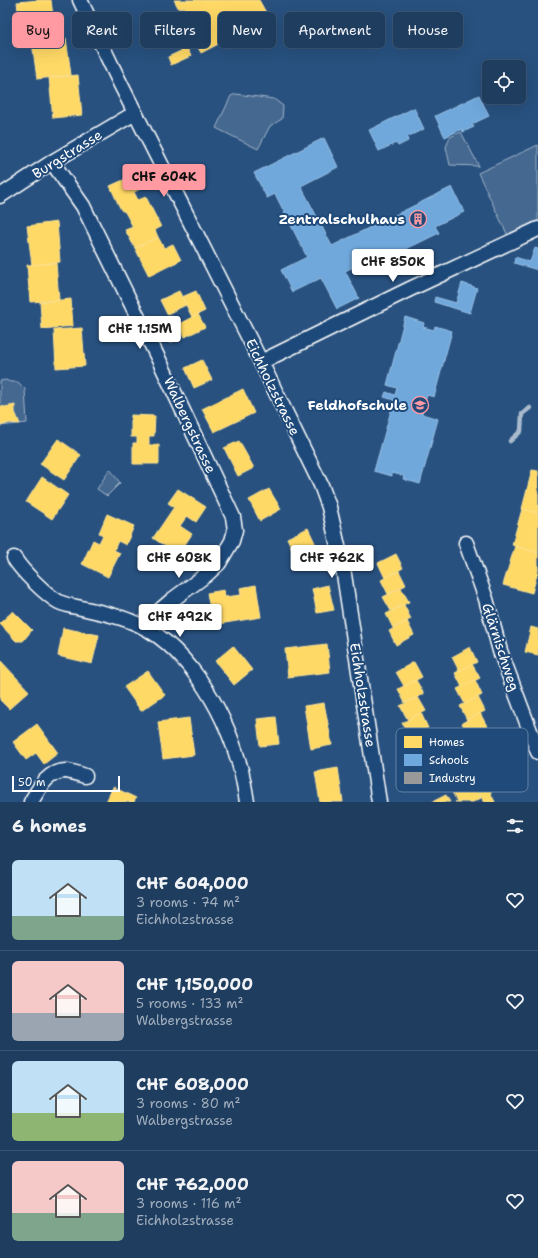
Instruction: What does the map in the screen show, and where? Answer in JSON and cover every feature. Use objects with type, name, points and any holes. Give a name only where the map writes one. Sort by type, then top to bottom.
[{"type":"street","name":"Eichholzstrasse","points":[[80,0],[321,485],[329,507],[343,568],[379,802]]},
{"type":"street","name":"Burgstrasse","points":[[0,196],[52,162],[135,113]]},
{"type":"street","name":"Walbergstrasse","points":[[52,162],[83,206],[160,362],[233,517],[235,530],[232,541],[219,563],[206,575],[161,609],[150,619],[145,627]]},
{"type":"street","points":[[261,362],[483,254],[538,229]]},
{"type":"street","name":"Glärnischweg","points":[[466,543],[486,600],[500,651],[538,752]]},
{"type":"street","points":[[14,558],[46,593],[60,603],[129,620],[145,627],[163,639],[182,658],[199,680],[217,709],[230,736],[239,763],[247,802]]},
{"type":"street","points":[[31,802],[45,780],[54,773],[66,771],[85,776]]},
{"type":"shaded area","points":[[236,94],[274,99],[283,106],[282,119],[270,126],[258,149],[216,128],[231,96]]},
{"type":"shaded area","points":[[461,132],[479,166],[450,165],[446,147],[450,137]]},
{"type":"shaded area","points":[[538,145],[538,222],[508,236],[478,173]]},
{"type":"shaded area","points":[[6,380],[10,382],[18,382],[25,389],[27,423],[0,426],[0,381]]},
{"type":"shaded area","points":[[110,469],[120,483],[107,496],[97,489]]},
{"type":"building: Homes","points":[[51,0],[53,12],[18,12],[17,2]]},
{"type":"building: Homes","points":[[174,0],[259,0],[266,12],[218,12],[218,44],[201,53],[198,48],[210,48],[210,12],[184,12],[186,11],[184,7],[179,9]]},
{"type":"building: Homes","points":[[64,38],[66,38],[71,75],[37,79],[33,48],[64,48]]},
{"type":"building: Homes","points":[[187,48],[191,56],[171,65],[168,57]]},
{"type":"building: Homes","points":[[78,75],[82,115],[53,118],[49,78]]},
{"type":"building: Homes","points":[[139,173],[146,186],[134,192],[138,200],[146,197],[161,227],[155,230],[158,237],[135,248],[125,230],[133,227],[125,212],[121,210],[110,186]]},
{"type":"building: Homes","points":[[57,222],[60,262],[32,265],[27,226]]},
{"type":"building: Homes","points":[[158,237],[164,248],[173,244],[181,260],[149,276],[135,248]]},
{"type":"building: Homes","points":[[56,263],[59,300],[30,302],[27,265]]},
{"type":"building: Homes","points":[[179,291],[186,305],[167,314],[160,300]]},
{"type":"building: Homes","points":[[196,291],[205,311],[192,317],[182,297]]},
{"type":"building: Homes","points":[[71,299],[73,326],[42,329],[40,302]]},
{"type":"building: Homes","points":[[198,314],[205,327],[185,337],[179,324]]},
{"type":"building: Homes","points":[[82,328],[85,366],[56,368],[54,330]]},
{"type":"building: Homes","points":[[202,360],[212,380],[194,388],[185,368]]},
{"type":"building: Homes","points":[[243,389],[254,413],[214,432],[202,409]]},
{"type":"building: Homes","points":[[15,405],[15,412],[20,424],[10,423],[0,426],[0,406],[5,407]]},
{"type":"building: Homes","points":[[131,415],[155,416],[154,436],[149,436],[149,445],[159,445],[159,464],[133,464],[133,443],[137,443],[137,437],[131,437]]},
{"type":"building: Homes","points":[[58,439],[81,455],[64,480],[40,464]]},
{"type":"building: Homes","points":[[239,441],[254,468],[238,476],[224,448]]},
{"type":"building: Homes","points":[[532,470],[538,471],[538,513],[522,509]]},
{"type":"building: Homes","points":[[42,477],[68,495],[52,519],[26,502]]},
{"type":"building: Homes","points":[[178,489],[206,507],[196,522],[187,516],[180,526],[192,534],[178,555],[153,538],[174,507],[168,503]]},
{"type":"building: Homes","points":[[269,489],[281,509],[260,521],[249,500]]},
{"type":"building: Homes","points":[[522,509],[538,513],[538,553],[512,545]]},
{"type":"building: Homes","points":[[107,514],[134,526],[126,545],[118,541],[114,550],[120,553],[108,577],[82,564],[93,540],[99,543],[103,535],[99,533]]},
{"type":"building: Homes","points":[[308,528],[316,545],[295,555],[287,538]]},
{"type":"building: Homes","points":[[515,546],[538,553],[538,571],[532,593],[503,585]]},
{"type":"building: Homes","points":[[396,554],[403,568],[385,578],[378,563]]},
{"type":"building: Homes","points":[[399,571],[406,585],[388,594],[381,580]]},
{"type":"building: Homes","points":[[256,585],[261,617],[213,625],[207,593],[224,590],[225,597],[241,595],[240,588]]},
{"type":"building: Homes","points":[[328,585],[334,610],[317,613],[312,589]]},
{"type":"building: Homes","points":[[401,588],[409,602],[391,611],[383,597]]},
{"type":"building: Homes","points":[[404,605],[411,619],[393,628],[386,614]]},
{"type":"building: Homes","points":[[13,611],[32,630],[23,641],[16,641],[0,624]]},
{"type":"building: Homes","points":[[407,621],[414,635],[396,645],[389,631]]},
{"type":"building: Homes","points":[[531,627],[538,629],[538,655],[525,652]]},
{"type":"building: Homes","points":[[63,628],[99,635],[92,664],[58,656]]},
{"type":"building: Homes","points":[[327,644],[330,672],[288,677],[285,649]]},
{"type":"building: Homes","points":[[233,646],[252,670],[234,685],[215,661]]},
{"type":"building: Homes","points":[[470,647],[477,662],[459,671],[452,657]]},
{"type":"building: Homes","points":[[0,660],[29,691],[9,709],[0,700]]},
{"type":"building: Homes","points":[[414,662],[422,677],[404,686],[396,672]]},
{"type":"building: Homes","points":[[472,664],[480,678],[462,687],[455,673]]},
{"type":"building: Homes","points":[[148,671],[165,695],[141,711],[124,687]]},
{"type":"building: Homes","points":[[416,680],[424,694],[405,703],[398,689]]},
{"type":"building: Homes","points":[[475,680],[482,695],[465,704],[457,689]]},
{"type":"building: Homes","points":[[418,697],[426,711],[408,720],[400,706]]},
{"type":"building: Homes","points":[[478,697],[485,711],[467,720],[460,706]]},
{"type":"building: Homes","points":[[324,703],[332,745],[311,749],[304,706]]},
{"type":"building: Homes","points":[[421,713],[428,728],[405,728],[402,723]]},
{"type":"building: Homes","points":[[480,713],[488,728],[464,728],[462,723]]},
{"type":"building: Homes","points":[[276,717],[279,744],[260,746],[257,719]]},
{"type":"building: Homes","points":[[189,718],[194,755],[163,759],[158,722]]},
{"type":"building: Homes","points":[[37,724],[58,753],[44,764],[36,753],[26,760],[13,742]]},
{"type":"building: Homes","points":[[338,768],[343,802],[320,802],[315,772]]},
{"type":"building: Homes","points":[[113,787],[136,798],[134,802],[106,802]]},
{"type":"building: Homes","points":[[452,792],[478,792],[481,798],[473,802],[455,802],[457,801]]},
{"type":"building: Homes","points":[[479,792],[490,792],[495,802],[484,802]]},
{"type":"building: Homes","points":[[446,795],[450,802],[432,802]]},
{"type":"building: Schools","points":[[479,95],[489,116],[472,124],[474,127],[463,132],[462,129],[445,137],[435,116]]},
{"type":"building: Schools","points":[[414,108],[424,129],[407,137],[408,141],[398,146],[396,143],[379,151],[369,130]]},
{"type":"building: Schools","name":"Zentralschulhaus","points":[[324,138],[338,167],[301,186],[332,246],[452,187],[464,212],[435,226],[439,233],[380,262],[376,256],[345,271],[359,298],[337,309],[321,278],[292,292],[281,270],[307,257],[275,194],[267,198],[254,173]]},
{"type":"building: Schools","points":[[535,248],[538,249],[538,270],[514,263],[515,257],[530,262]]},
{"type":"building: Schools","points":[[462,283],[477,288],[470,313],[434,302],[435,297],[456,303]]},
{"type":"building: Schools","points":[[405,317],[424,323],[423,327],[434,330],[435,326],[452,331],[434,397],[427,395],[422,414],[438,419],[420,484],[403,479],[404,476],[392,473],[392,476],[374,471],[394,400],[384,397],[386,392],[395,395],[397,388],[387,385]]},
{"type":"building: Industry","points":[[172,316],[182,337],[170,343],[160,322]]},
{"type":"waterway","points":[[510,441],[521,431],[522,414],[530,408]]},
{"type":"place","name":"Zentralschulhaus","points":[[418,219]]},
{"type":"place","name":"Feldhofschule","points":[[420,405]]}]
